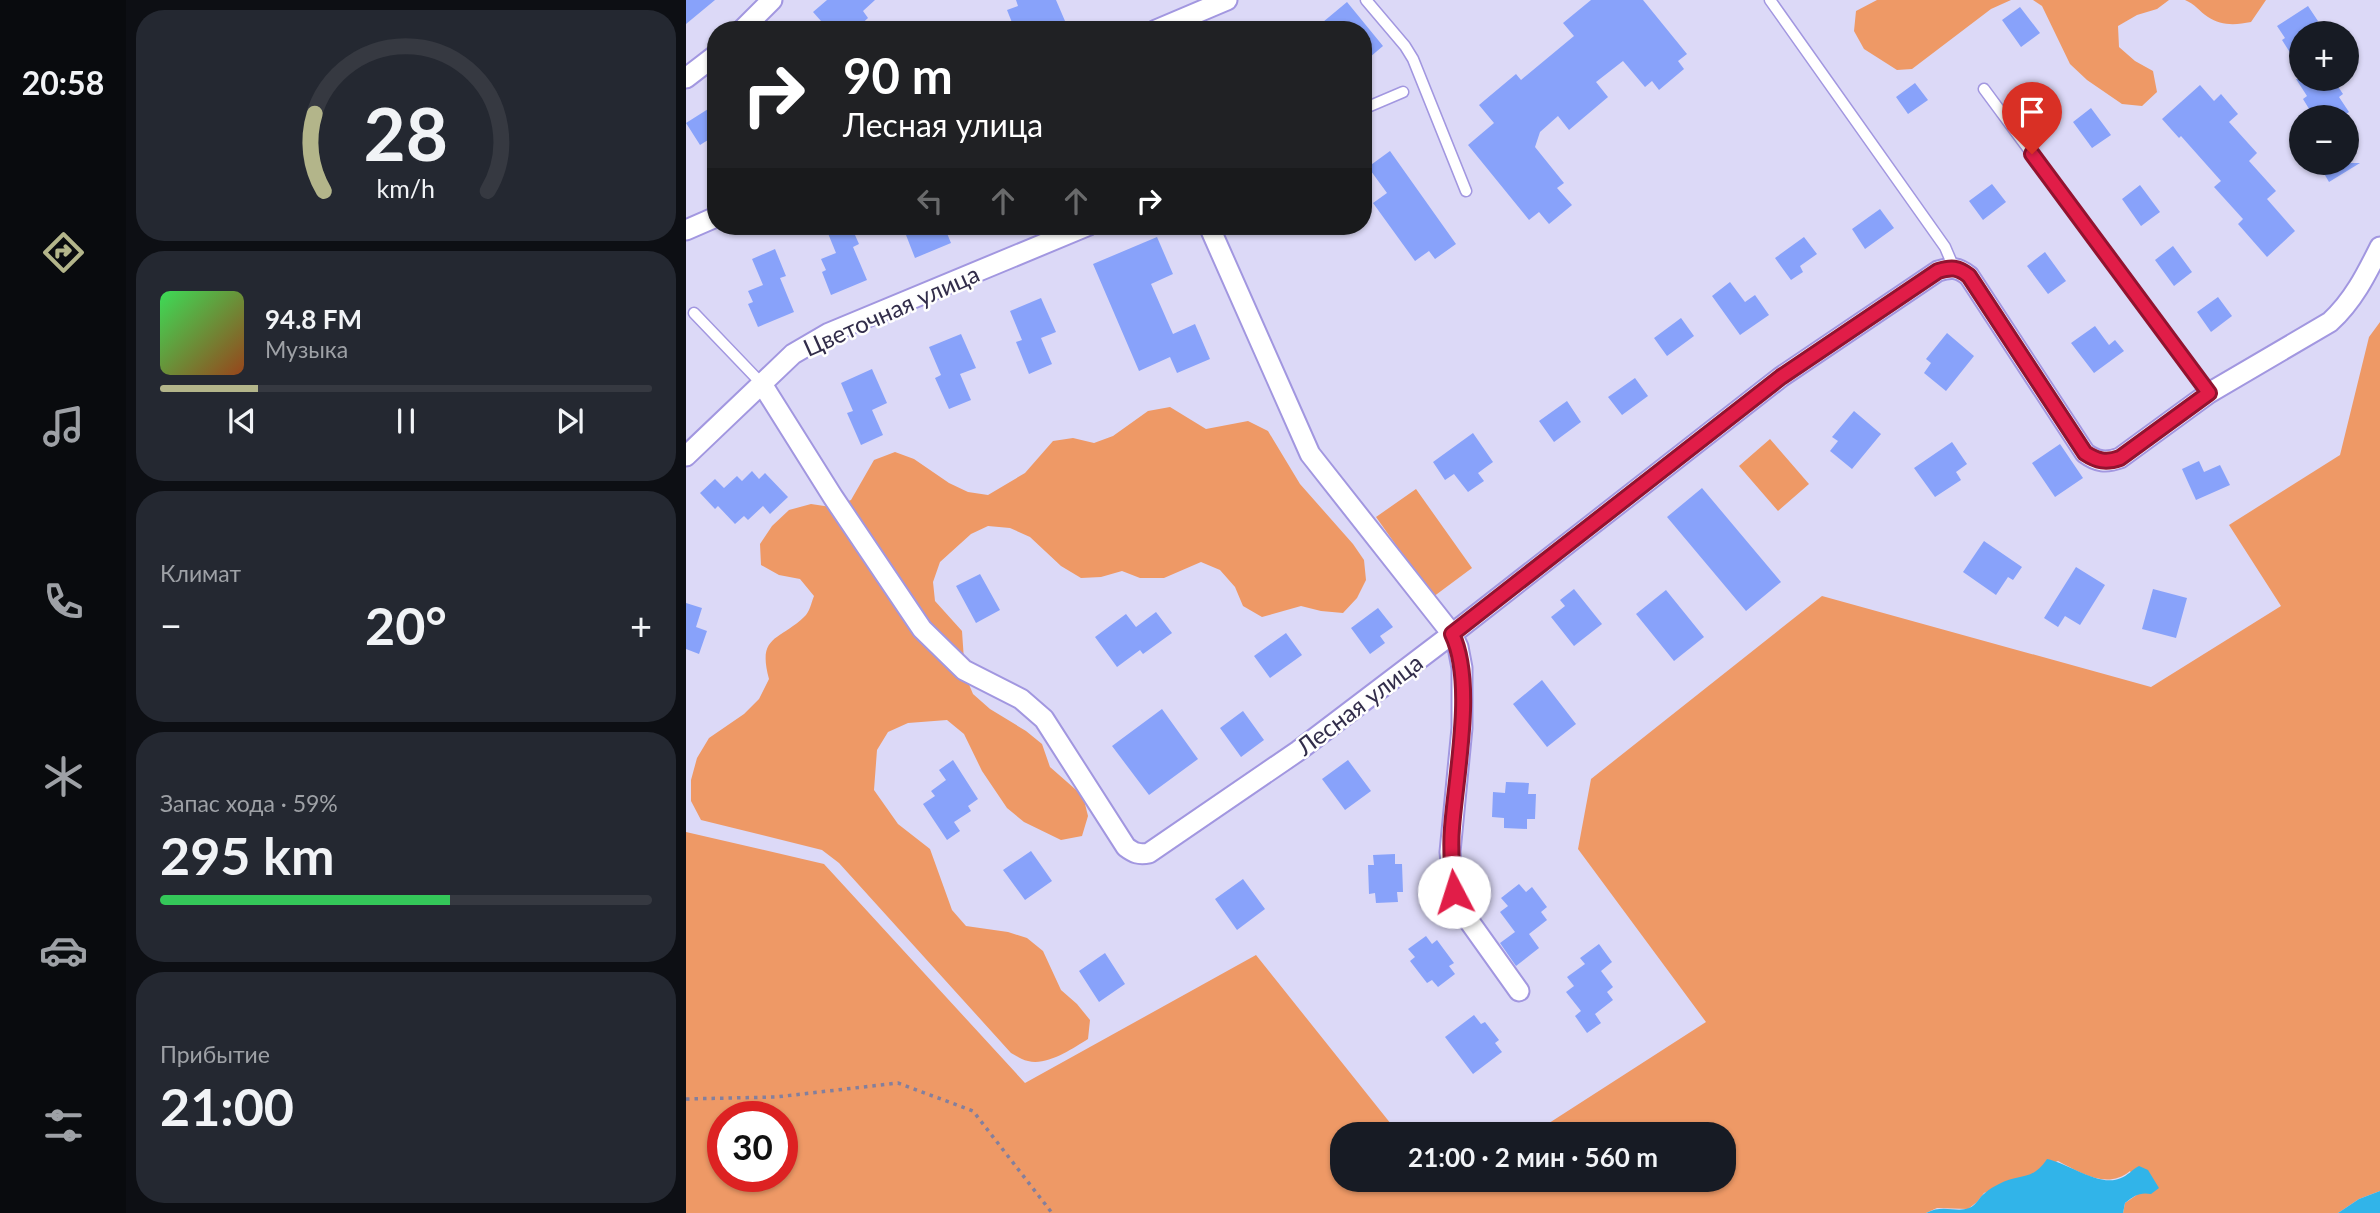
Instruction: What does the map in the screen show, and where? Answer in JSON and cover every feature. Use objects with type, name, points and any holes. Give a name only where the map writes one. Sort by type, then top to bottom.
[{"type":"street","points":[[751,21],[772,0]]},
{"type":"street","points":[[1177,21],[1227,0]]},
{"type":"street","points":[[686,78],[707,62]]},
{"type":"street","points":[[686,230],[707,221]]},
{"type":"street","name":"Цветочная улица","points":[[686,456],[793,354],[829,333],[1065,235]]},
{"type":"street","points":[[1213,235],[1310,454],[1452,634],[1458,647],[1462,680],[1462,729],[1450,852],[1454,892],[1464,914],[1518,990]]},
{"type":"street","points":[[1954,268],[1960,268],[1969,276],[2085,453],[2093,459],[2111,461],[2120,458],[2209,393],[2330,322],[2345,308],[2380,247]]},
{"type":"street","name":"Лесная улица","points":[[762,384],[833,497],[922,629],[964,670],[1021,699],[1044,719],[1126,847],[1133,853],[1149,853],[1298,751],[1781,377],[1938,271],[1954,268]]},
{"type":"lane","points":[[1366,0],[1413,59],[1466,191]]},
{"type":"lane","points":[[1770,0],[1945,247],[1954,268]]},
{"type":"lane","points":[[1984,89],[2209,393]]},
{"type":"lane","points":[[1372,105],[1404,92]]},
{"type":"lane","points":[[694,313],[762,384]]},
{"type":"path","points":[[686,1099],[776,1097],[898,1083],[973,1111],[1052,1213]]},
{"type":"shaded area","points":[[1877,0],[2011,0],[1991,9],[1912,69],[1897,70],[1864,49],[1854,31],[1856,11]]},
{"type":"shaded area","points":[[2033,0],[2169,0],[2157,9],[2137,15],[2118,26],[2119,47],[2135,61],[2153,71],[2157,92],[2142,106],[2122,104],[2087,80],[2070,64],[2042,6]]},
{"type":"shaded area","points":[[2185,0],[2266,0],[2251,22],[2234,24],[2213,20]]},
{"type":"shaded area","points":[[2380,322],[2380,1191],[2359,1199],[2338,1213],[2123,1213],[2125,1203],[2141,1192],[2130,1171],[2112,1179],[2094,1178],[2058,1161],[2041,1168],[2033,1175],[1984,1193],[1968,1209],[1937,1208],[1926,1213],[686,1213],[686,832],[824,864],[1025,1083],[1256,955],[1389,1122],[1330,1122],[1330,1192],[1736,1192],[1736,1122],[1551,1122],[1706,1022],[1578,849],[1591,779],[1822,596],[2151,687],[2281,606],[2229,525],[2340,455],[2369,337]]},
{"type":"shaded area","points":[[1170,407],[1206,429],[1248,421],[1268,431],[1300,484],[1364,560],[1366,580],[1357,598],[1343,613],[1301,606],[1262,617],[1243,606],[1235,587],[1220,570],[1201,562],[1164,578],[1140,578],[1122,571],[1101,577],[1081,578],[1061,566],[1030,537],[1010,528],[988,526],[971,534],[940,562],[933,582],[935,601],[962,631],[965,675],[973,694],[990,709],[1042,744],[1050,767],[1083,796],[1088,816],[1082,836],[1061,840],[1024,822],[1007,808],[982,771],[964,734],[947,720],[908,723],[888,732],[877,750],[874,790],[898,824],[930,849],[952,910],[966,926],[1008,932],[1027,938],[1043,951],[1061,990],[1090,1020],[1088,1039],[1051,1059],[1028,1061],[1011,1053],[839,863],[822,850],[701,820],[691,801],[691,780],[697,758],[709,738],[744,714],[759,699],[769,679],[766,665],[768,646],[808,613],[814,596],[800,579],[779,575],[761,565],[760,544],[772,526],[789,510],[811,504],[831,507],[851,500],[874,460],[895,452],[914,459],[949,483],[968,492],[988,495],[1025,473],[1053,441],[1073,438],[1094,443],[1113,436],[1148,411]]},
{"type":"shaded area","points":[[1770,439],[1809,484],[1778,511],[1739,466]]},
{"type":"shaded area","points":[[1416,489],[1472,568],[1433,597],[1376,517]]},
{"type":"water","points":[[2047,1159],[2104,1180],[2126,1176],[2139,1166],[2148,1170],[2159,1188],[2151,1194],[2140,1194],[2131,1198],[2125,1203],[2123,1213],[1926,1213],[1938,1209],[1969,1208],[1990,1189],[2036,1171]]},
{"type":"water","points":[[2380,1191],[2380,1213],[2338,1213],[2359,1199]]},
{"type":"building","points":[[686,0],[715,0],[686,24]]},
{"type":"building","points":[[827,0],[875,0],[863,11],[868,18],[865,21],[821,21],[813,12]]},
{"type":"building","points":[[1016,0],[1056,0],[1065,21],[1011,21],[1007,10],[1018,6]]},
{"type":"building","points":[[1591,0],[1643,0],[1687,54],[1678,61],[1684,69],[1659,90],[1652,81],[1645,87],[1623,61],[1596,82],[1608,97],[1569,130],[1558,116],[1540,132],[1535,147],[1564,183],[1557,188],[1572,205],[1549,224],[1539,212],[1529,220],[1468,145],[1494,123],[1479,105],[1516,74],[1521,80],[1574,36],[1563,23]]},
{"type":"building","points":[[1347,2],[1363,21],[1324,21]]},
{"type":"building","points":[[2308,6],[2318,21],[2289,21],[2289,51],[2277,26]]},
{"type":"building","points":[[2020,7],[2040,33],[2021,47],[2002,20]]},
{"type":"building","points":[[1372,33],[1383,46],[1372,55]]},
{"type":"building","points":[[1915,83],[1928,100],[1908,114],[1896,97]]},
{"type":"building","points":[[2200,85],[2214,101],[2221,94],[2238,114],[2229,122],[2257,153],[2249,161],[2276,191],[2267,199],[2295,231],[2267,257],[2238,224],[2243,219],[2214,187],[2221,181],[2162,119]]},
{"type":"building","points":[[2304,91],[2341,91],[2343,94],[2339,97],[2344,105],[2307,105],[2303,99],[2307,96]]},
{"type":"building","points":[[2091,108],[2111,135],[2092,148],[2073,122]]},
{"type":"building","points":[[707,110],[707,141],[700,145],[686,123]]},
{"type":"building","points":[[1390,151],[1456,244],[1435,259],[1429,251],[1415,261],[1373,203],[1387,193],[1372,172],[1372,164]]},
{"type":"building","points":[[2325,175],[2340,175],[2329,182]]},
{"type":"building","points":[[1992,184],[2006,202],[1983,220],[1969,201]]},
{"type":"building","points":[[2140,185],[2160,212],[2141,226],[2122,199]]},
{"type":"building","points":[[1880,209],[1894,228],[1865,249],[1852,229]]},
{"type":"building","points":[[829,235],[855,235],[859,244],[853,247],[867,280],[831,295],[822,272],[826,270],[821,259],[836,253]]},
{"type":"building","points":[[906,235],[948,235],[951,243],[915,258]]},
{"type":"building","points":[[1157,237],[1173,274],[1151,284],[1173,334],[1195,324],[1210,359],[1177,373],[1170,357],[1139,371],[1093,264]]},
{"type":"building","points":[[1804,237],[1817,254],[1800,266],[1803,272],[1791,280],[1775,258]]},
{"type":"building","points":[[2173,246],[2192,272],[2174,286],[2155,260]]},
{"type":"building","points":[[775,249],[786,276],[780,278],[794,312],[758,327],[748,304],[753,302],[748,291],[763,285],[752,259]]},
{"type":"building","points":[[2045,252],[2066,281],[2048,294],[2027,266]]},
{"type":"building","points":[[1730,282],[1745,302],[1755,295],[1769,315],[1740,335],[1712,296]]},
{"type":"building","points":[[2218,297],[2232,316],[2211,332],[2197,312]]},
{"type":"building","points":[[1041,298],[1056,332],[1041,338],[1052,364],[1029,374],[1016,342],[1022,340],[1010,311]]},
{"type":"building","points":[[1681,318],[1694,336],[1667,356],[1654,338]]},
{"type":"building","points":[[2095,326],[2109,345],[2115,340],[2124,351],[2094,373],[2071,343]]},
{"type":"building","points":[[1947,333],[1974,356],[1946,391],[1924,373],[1931,363],[1926,359]]},
{"type":"building","points":[[961,334],[976,368],[960,374],[971,400],[949,409],[935,378],[941,375],[929,347]]},
{"type":"building","points":[[872,369],[887,403],[872,410],[883,435],[861,445],[847,413],[853,411],[841,383]]},
{"type":"building","points":[[1635,378],[1648,396],[1622,415],[1608,397]]},
{"type":"building","points":[[1567,401],[1581,422],[1554,442],[1539,421]]},
{"type":"building","points":[[1854,411],[1881,434],[1852,469],[1830,451],[1838,441],[1832,437]]},
{"type":"building","points":[[1473,433],[1493,462],[1478,473],[1484,481],[1468,492],[1454,474],[1445,480],[1433,462]]},
{"type":"building","points":[[1952,442],[1967,464],[1956,472],[1961,480],[1935,497],[1914,468]]},
{"type":"building","points":[[2060,444],[2083,478],[2055,497],[2032,463]]},
{"type":"building","points":[[2199,461],[2204,472],[2220,465],[2230,485],[2196,500],[2182,469]]},
{"type":"building","points":[[752,471],[759,479],[765,473],[788,497],[770,514],[763,506],[748,520],[744,516],[735,524],[718,506],[715,509],[700,493],[715,479],[724,488],[737,476],[742,481]]},
{"type":"building","points":[[1702,488],[1781,582],[1746,611],[1667,517]]},
{"type":"building","points":[[1984,541],[2022,567],[2013,580],[2008,577],[1996,595],[1963,572]]},
{"type":"building","points":[[2076,567],[2105,585],[2080,625],[2065,616],[2058,627],[2044,618]]},
{"type":"building","points":[[980,574],[1000,610],[976,623],[956,586]]},
{"type":"building","points":[[1574,589],[1602,624],[1574,646],[1551,617],[1565,606],[1560,600]]},
{"type":"building","points":[[2153,589],[2187,598],[2176,638],[2142,629]]},
{"type":"building","points":[[1666,590],[1704,637],[1674,661],[1636,614]]},
{"type":"building","points":[[686,603],[702,608],[696,627],[707,631],[699,654],[686,649]]},
{"type":"building","points":[[1378,608],[1393,627],[1380,636],[1385,643],[1370,654],[1351,628]]},
{"type":"building","points":[[1156,612],[1172,633],[1143,654],[1140,650],[1117,667],[1095,637],[1126,614],[1136,627]]},
{"type":"building","points":[[1286,633],[1302,655],[1270,678],[1254,656]]},
{"type":"building","points":[[1542,680],[1576,724],[1547,747],[1513,704]]},
{"type":"building","points":[[1162,709],[1198,759],[1149,795],[1112,746]]},
{"type":"building","points":[[1243,711],[1264,740],[1241,757],[1220,728]]},
{"type":"building","points":[[953,760],[978,799],[968,806],[971,811],[954,822],[960,831],[947,840],[923,804],[935,796],[931,791],[946,780],[939,770]]},
{"type":"building","points":[[1348,760],[1371,791],[1345,810],[1322,779]]},
{"type":"building","points":[[1506,782],[1529,783],[1528,794],[1536,794],[1535,819],[1527,819],[1527,829],[1504,828],[1504,818],[1492,817],[1493,792],[1505,793]]},
{"type":"building","points":[[1031,851],[1052,881],[1025,900],[1003,870]]},
{"type":"building","points":[[1395,854],[1395,864],[1402,864],[1403,892],[1397,892],[1398,902],[1376,903],[1375,893],[1369,894],[1368,865],[1374,865],[1373,855]]},
{"type":"building","points":[[1243,879],[1265,909],[1237,930],[1215,899]]},
{"type":"building","points":[[1519,884],[1526,892],[1532,887],[1547,907],[1541,912],[1547,920],[1529,934],[1539,948],[1516,966],[1500,943],[1515,932],[1500,912],[1508,906],[1501,898]]},
{"type":"building","points":[[1426,936],[1432,944],[1437,940],[1454,963],[1449,966],[1455,974],[1438,987],[1432,980],[1427,983],[1410,961],[1415,957],[1408,949]]},
{"type":"building","points":[[1599,944],[1612,962],[1601,971],[1613,987],[1607,992],[1613,1000],[1595,1014],[1601,1023],[1587,1033],[1575,1016],[1581,1011],[1566,992],[1574,986],[1567,977],[1585,964],[1580,958]]},
{"type":"building","points":[[1105,953],[1125,984],[1099,1002],[1079,971]]},
{"type":"building","points":[[1474,1015],[1481,1024],[1485,1022],[1499,1040],[1495,1043],[1502,1052],[1473,1074],[1445,1037]]},
{"type":"route","points":[[1454,892],[1450,852],[1462,729],[1462,668],[1452,634],[1781,377],[1938,271],[1960,268],[1969,276],[2085,453],[2093,459],[2111,461],[2120,458],[2209,393],[2032,154]]}]
